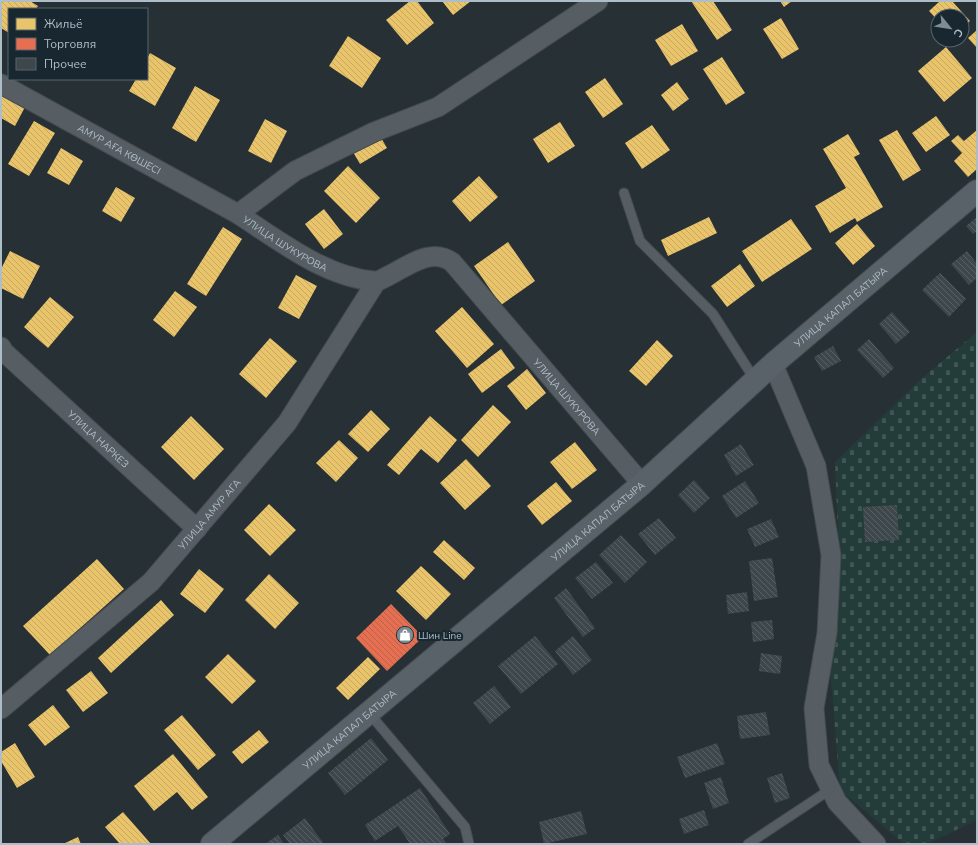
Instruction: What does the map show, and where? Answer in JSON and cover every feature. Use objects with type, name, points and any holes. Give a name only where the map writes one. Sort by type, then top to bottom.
[{"type":"main road","name":"УЛИЦА КАПАЛ БАТЫРА","points":[[212,844],[642,484],[773,364],[977,191]]},
{"type":"street","name":"УЛИЦА ШУКУРОВА","points":[[598,1],[438,107],[374,132],[295,171],[238,214],[314,263],[337,272],[376,282],[431,255],[445,258],[452,262],[642,484]]},
{"type":"street","name":"АМУР АҒА КӨШЕСІ","points":[[1,84],[238,214]]},
{"type":"street","name":"УЛИЦА АМУР АГА","points":[[1,709],[151,582],[287,423],[376,282]]},
{"type":"street","name":"УЛИЦА НАРКЕЗ","points":[[1,347],[4,352],[197,529]]},
{"type":"street","points":[[773,364],[816,466],[831,555],[827,633],[814,708],[819,765],[837,802],[872,843]]},
{"type":"lane","points":[[624,193],[640,241],[713,314],[755,380]]},
{"type":"lane","points":[[369,713],[465,827],[469,844]]},
{"type":"lane","points":[[748,844],[831,789]]},
{"type":"green space","points":[[977,332],[977,820],[927,844],[904,844],[840,790],[830,667],[838,536],[835,462],[922,378]]},
{"type":"building: Жильё","points":[[1,1],[30,1],[38,6],[37,8],[8,8],[8,32],[1,28]]},
{"type":"building: Жильё","points":[[410,1],[417,1],[434,23],[407,45],[386,20]]},
{"type":"building: Жильё","points":[[442,1],[471,1],[453,15]]},
{"type":"building: Жильё","points":[[691,1],[713,1],[732,30],[717,40]]},
{"type":"building: Жильё","points":[[780,1],[792,1],[784,7]]},
{"type":"building: Жильё","points":[[940,1],[952,1],[958,8],[932,8]]},
{"type":"building: Жильё","points":[[781,18],[799,49],[782,59],[763,29]]},
{"type":"building: Жильё","points":[[682,24],[698,51],[671,66],[655,40]]},
{"type":"building: Жильё","points":[[977,30],[977,48],[970,40],[970,36]]},
{"type":"building: Жильё","points":[[348,36],[381,58],[362,88],[329,66]]},
{"type":"building: Жильё","points":[[945,48],[947,48],[972,78],[944,102],[918,71]]},
{"type":"building: Жильё","points":[[150,53],[176,68],[155,106],[129,91],[135,80],[148,80],[148,57]]},
{"type":"building: Жильё","points":[[722,57],[745,93],[726,105],[703,69]]},
{"type":"building: Жильё","points":[[605,78],[623,104],[603,118],[585,92]]},
{"type":"building: Жильё","points":[[677,82],[689,99],[673,111],[661,95]]},
{"type":"building: Жильё","points":[[195,86],[220,100],[196,142],[172,128]]},
{"type":"building: Жильё","points":[[1,94],[25,107],[15,126],[1,118]]},
{"type":"building: Жильё","points":[[936,116],[950,135],[926,152],[912,133]]},
{"type":"building: Жильё","points":[[265,119],[287,131],[271,163],[248,151]]},
{"type":"building: Жильё","points":[[34,121],[55,133],[29,176],[8,164]]},
{"type":"building: Жильё","points":[[560,122],[575,146],[548,163],[533,139]]},
{"type":"building: Жильё","points":[[652,125],[670,150],[642,169],[625,143]]},
{"type":"building: Жильё","points":[[897,130],[921,170],[903,181],[879,140]]},
{"type":"building: Жильё","points":[[977,130],[977,169],[968,177],[954,161],[962,153],[951,141],[958,135],[964,141]]},
{"type":"building: Жильё","points":[[848,134],[860,154],[854,157],[883,207],[857,222],[855,218],[830,233],[815,206],[846,188],[823,149]]},
{"type":"building: Жильё","points":[[380,136],[387,148],[360,164],[353,152]]},
{"type":"building: Жильё","points":[[61,148],[83,161],[69,185],[47,173]]},
{"type":"building: Жильё","points":[[348,166],[380,198],[356,223],[324,191]]},
{"type":"building: Жильё","points":[[479,176],[498,197],[470,222],[452,201]]},
{"type":"building: Жильё","points":[[116,187],[135,198],[121,222],[102,211]]},
{"type":"building: Жильё","points":[[324,209],[343,234],[324,249],[305,224]]},
{"type":"building: Жильё","points":[[709,217],[717,233],[668,256],[661,240]]},
{"type":"building: Жильё","points":[[791,219],[812,249],[762,282],[742,251]]},
{"type":"building: Жильё","points":[[857,224],[875,246],[853,265],[835,243]]},
{"type":"building: Жильё","points":[[223,227],[242,239],[206,296],[187,284]]},
{"type":"building: Жильё","points":[[508,242],[535,281],[501,305],[474,266]]},
{"type":"building: Жильё","points":[[10,251],[40,266],[23,299],[1,288],[1,269]]},
{"type":"building: Жильё","points":[[740,264],[755,286],[727,307],[711,286]]},
{"type":"building: Жильё","points":[[296,275],[317,286],[299,319],[278,308]]},
{"type":"building: Жильё","points":[[175,291],[197,307],[174,337],[153,320]]},
{"type":"building: Жильё","points":[[50,297],[74,317],[48,348],[24,327]]},
{"type":"building: Жильё","points":[[462,307],[494,344],[467,368],[435,331]]},
{"type":"building: Жильё","points":[[270,338],[297,361],[266,398],[239,374]]},
{"type":"building: Жильё","points":[[657,340],[673,356],[646,386],[629,371]]},
{"type":"building: Жильё","points":[[501,349],[515,368],[482,393],[468,374]]},
{"type":"building: Жильё","points":[[527,369],[546,393],[526,410],[507,386]]},
{"type":"building: Жильё","points":[[493,405],[511,422],[478,457],[461,440]]},
{"type":"building: Жильё","points":[[371,410],[390,429],[368,452],[348,434]]},
{"type":"building: Жильё","points":[[191,416],[224,449],[194,480],[161,447]]},
{"type":"building: Жильё","points":[[430,416],[457,440],[438,463],[421,449],[399,475],[387,465]]},
{"type":"building: Жильё","points":[[339,440],[358,458],[336,482],[316,463]]},
{"type":"building: Жильё","points":[[575,442],[597,470],[572,489],[550,462]]},
{"type":"building: Жильё","points":[[466,459],[491,486],[465,510],[440,483]]},
{"type":"building: Жильё","points":[[556,482],[572,501],[542,525],[527,506]]},
{"type":"building: Жильё","points":[[269,504],[296,530],[270,556],[244,530]]},
{"type":"building: Жильё","points":[[444,540],[475,568],[464,580],[433,552]]},
{"type":"building: Жильё","points":[[97,559],[124,589],[50,655],[23,626]]},
{"type":"building: Жильё","points":[[421,566],[451,594],[426,620],[396,591]]},
{"type":"building: Жильё","points":[[199,569],[224,589],[205,613],[180,594]]},
{"type":"building: Жильё","points":[[269,574],[299,603],[275,629],[245,600]]},
{"type":"building: Жильё","points":[[161,600],[174,615],[111,673],[98,658]]},
{"type":"building: Жильё","points":[[228,654],[256,681],[232,704],[205,677]]},
{"type":"building: Жильё","points":[[368,657],[380,669],[348,700],[336,688]]},
{"type":"building: Жильё","points":[[91,671],[108,693],[83,712],[66,690]]},
{"type":"building: Жильё","points":[[53,705],[70,727],[45,746],[28,725]]},
{"type":"building: Жильё","points":[[182,715],[216,755],[198,770],[164,730]]},
{"type":"building: Жильё","points":[[259,730],[269,742],[242,764],[232,752]]},
{"type":"building: Жильё","points":[[15,743],[35,777],[17,788],[1,761],[1,752]]},
{"type":"building: Жильё","points":[[173,754],[208,797],[192,810],[177,792],[154,811],[134,786]]},
{"type":"building: Жильё","points":[[123,812],[151,844],[120,844],[105,827]]},
{"type":"building: Жильё","points":[[78,837],[81,844],[63,844]]},
{"type":"building: Торговля","points":[[391,604],[423,637],[387,671],[356,638]]},
{"type":"building: Прочее","points":[[977,217],[977,231],[973,234],[966,226]]},
{"type":"building: Прочее","points":[[967,251],[977,264],[977,278],[969,285],[951,264]]},
{"type":"building: Прочее","points":[[940,273],[966,299],[949,317],[922,290]]},
{"type":"building: Прочее","points":[[892,312],[910,332],[896,344],[879,324]]},
{"type":"building: Прочее","points":[[869,339],[894,368],[883,378],[857,350]]},
{"type":"building: Прочее","points":[[833,346],[841,361],[822,371],[814,357]]},
{"type":"building: Прочее","points":[[741,444],[754,465],[736,476],[724,455]]},
{"type":"building: Прочее","points":[[694,480],[710,498],[694,513],[678,495]]},
{"type":"building: Прочее","points":[[745,481],[759,503],[736,518],[722,496]]},
{"type":"building: Прочее","points":[[897,505],[899,540],[865,542],[863,507]]},
{"type":"building: Прочее","points":[[659,518],[676,538],[655,555],[638,534]]},
{"type":"building: Прочее","points":[[771,519],[779,537],[755,547],[747,529]]},
{"type":"building: Прочее","points":[[621,535],[647,562],[625,583],[599,555]]},
{"type":"building: Прочее","points":[[772,558],[778,597],[754,601],[749,561]]},
{"type":"building: Прочее","points":[[596,562],[613,583],[592,599],[575,578]]},
{"type":"building: Прочее","points":[[566,588],[595,628],[583,637],[554,598]]},
{"type":"building: Прочее","points":[[747,592],[749,611],[728,614],[726,595]]},
{"type":"building: Прочее","points":[[772,620],[774,639],[753,642],[751,622]]},
{"type":"building: Прочее","points":[[535,636],[558,664],[521,694],[498,666]]},
{"type":"building: Прочее","points":[[573,636],[592,660],[573,675],[555,651]]},
{"type":"building: Прочее","points":[[761,653],[782,656],[780,674],[759,671]]},
{"type":"building: Прочее","points":[[494,686],[511,707],[490,724],[473,703]]},
{"type":"building: Прочее","points":[[766,712],[770,735],[740,739],[737,716]]},
{"type":"building: Прочее","points":[[371,738],[388,760],[345,795],[328,773]]},
{"type":"building: Прочее","points":[[717,743],[725,764],[685,778],[677,757]]},
{"type":"building: Прочее","points":[[782,773],[790,798],[775,803],[767,778]]},
{"type":"building: Прочее","points":[[721,777],[729,803],[713,809],[704,783]]},
{"type":"building: Прочее","points":[[420,788],[450,834],[443,839],[447,844],[410,844],[398,826],[375,841],[365,825]]},
{"type":"building: Прочее","points":[[704,810],[709,825],[684,834],[679,819]]},
{"type":"building: Прочее","points":[[581,811],[587,834],[544,844],[539,822]]},
{"type":"building: Прочее","points":[[305,818],[324,844],[309,844],[308,842],[305,844],[290,844],[283,835]]},
{"type":"building: Прочее","points":[[278,835],[284,844],[265,844]]},
{"type":"place","name":"Шин Line","points":[[405,635]]}]
